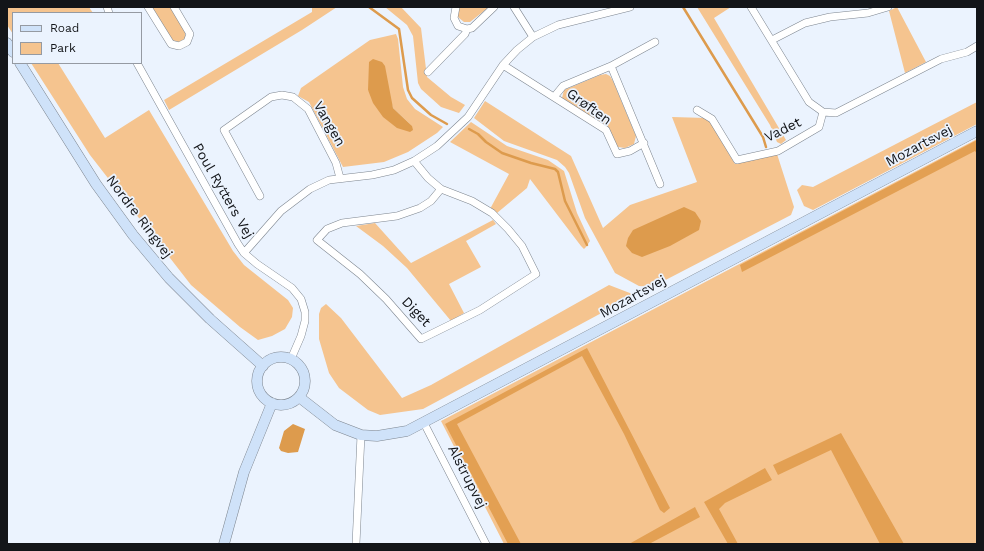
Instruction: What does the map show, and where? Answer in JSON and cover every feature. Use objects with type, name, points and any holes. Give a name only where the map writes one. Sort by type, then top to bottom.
[{"type":"street","points":[[148,7],[171,44],[179,46],[187,42],[190,34],[174,7]]},
{"type":"street","points":[[456,7],[454,18],[458,26],[467,29],[472,28],[494,7]]},
{"type":"street","points":[[514,7],[533,38]]},
{"type":"street","points":[[244,253],[281,211],[301,194],[319,184],[340,178],[372,175],[394,170],[414,161],[437,146],[468,117],[503,65],[517,50],[533,38],[558,25],[630,7]]},
{"type":"street","name":"Vadet","points":[[697,110],[712,119],[737,160],[778,151],[818,127],[823,112],[809,102],[751,7]]},
{"type":"street","points":[[772,40],[805,23],[830,17],[868,13],[888,7]]},
{"type":"street","points":[[428,72],[465,34],[467,29]]},
{"type":"street","name":"Grøften","points":[[554,97],[563,86],[611,66],[655,42]]},
{"type":"street","points":[[823,112],[836,113],[941,59],[967,52],[977,46]]},
{"type":"street","name":"Nordre Ringvej","points":[[21,64],[96,184],[133,235],[169,278],[205,314],[263,366]]},
{"type":"street","name":"Poul Rytters Vej","points":[[138,64],[244,253],[257,264],[287,283],[301,299],[305,312],[305,321],[301,336],[291,359]]},
{"type":"street","name":"Grøften","points":[[503,65],[606,130],[617,154],[630,151],[644,143]]},
{"type":"street","name":"Grøften","points":[[611,66],[660,184]]},
{"type":"street","name":"Vangen","points":[[260,196],[224,130],[271,97],[282,95],[293,97],[308,109],[336,163],[340,178]]},
{"type":"street","name":"Mozartsvej","points":[[299,397],[335,425],[361,435],[377,436],[408,431],[977,131]]},
{"type":"street","name":"Diget","points":[[414,161],[428,178],[441,189],[472,201],[492,214],[508,229],[522,246],[536,274],[480,310],[421,340],[386,299],[360,274],[317,240],[327,229],[342,222],[397,216],[420,208],[431,201],[441,189]]},
{"type":"street","points":[[276,358],[291,359],[298,364],[304,372],[306,380],[304,390],[299,397],[286,404],[272,403],[266,399],[258,387],[258,379],[263,366],[276,358]]},
{"type":"street","points":[[224,544],[244,472],[272,403]]},
{"type":"street","name":"Alstrupvej","points":[[424,423],[486,544]]},
{"type":"street","points":[[356,544],[361,435]]},
{"type":"green space","points":[[7,7],[89,7],[92,12],[12,12],[12,32],[7,25]]},
{"type":"green space","points":[[152,7],[171,7],[185,30],[185,39],[179,42],[172,40]]},
{"type":"green space","points":[[312,7],[337,7],[302,30],[169,110],[164,100],[312,12]]},
{"type":"green space","points":[[385,7],[401,7],[421,28],[427,77],[451,97],[465,105],[459,113],[441,107],[421,89],[418,83],[413,36],[407,25]]},
{"type":"green space","points":[[458,7],[489,7],[470,22],[464,22],[457,15]]},
{"type":"green space","points":[[697,7],[731,7],[714,18],[786,140],[781,144],[777,142],[770,125]]},
{"type":"green space","points":[[897,7],[926,62],[905,73],[889,11]]},
{"type":"green space","points":[[396,34],[398,39],[403,87],[407,99],[415,109],[443,127],[437,133],[408,152],[384,162],[343,167],[309,102],[298,96],[301,88],[370,40]],"holes":[[[368,90],[388,93],[393,108],[412,126]]]},
{"type":"green space","points":[[32,64],[59,64],[105,138],[149,110],[233,251],[244,265],[288,300],[293,308],[292,317],[285,329],[272,336],[258,340],[240,327],[191,285],[90,155]]},
{"type":"green space","points":[[606,74],[610,76],[613,81],[636,136],[634,144],[625,148],[618,147],[611,135],[562,98],[564,90],[600,75]]},
{"type":"green space","points":[[485,101],[571,156],[603,228],[630,205],[697,182],[672,117],[706,118],[711,123],[735,164],[777,154],[794,207],[791,215],[652,287],[639,286],[615,273],[585,218],[569,173],[565,167],[557,160],[504,141],[474,118]]},
{"type":"green space","points":[[977,102],[977,124],[813,210],[804,206],[797,190],[802,185],[813,187]]},
{"type":"green space","points":[[471,122],[507,146],[548,160],[564,171],[577,213],[590,241],[584,249],[530,179],[527,188],[497,213],[490,209],[509,174],[450,142]]},
{"type":"green space","points":[[977,139],[977,544],[504,544],[441,421]]},
{"type":"green space","points":[[493,220],[496,224],[466,241],[481,267],[449,284],[464,313],[451,321],[407,268],[383,246],[356,226],[375,223],[411,263]]},
{"type":"green space","points":[[609,285],[635,295],[423,409],[380,415],[368,410],[339,388],[329,373],[319,339],[319,314],[321,308],[326,304],[341,318],[402,398],[431,385]]},
{"type":"shaded area","points":[[373,59],[382,62],[385,66],[393,108],[412,126],[413,130],[410,132],[397,128],[383,117],[373,103],[368,90],[369,62]]},
{"type":"shaded area","points":[[977,140],[977,154],[975,151],[742,272],[740,265]]},
{"type":"shaded area","points":[[684,207],[695,212],[701,221],[699,230],[670,246],[642,257],[632,253],[626,246],[628,238],[633,230]]},
{"type":"shaded area","points":[[587,348],[670,508],[664,513],[660,510],[624,434],[582,356],[457,424],[521,544],[508,544],[445,424]]},
{"type":"shaded area","points":[[293,424],[305,429],[298,452],[288,453],[281,451],[279,448],[284,431]]},
{"type":"shaded area","points":[[841,433],[904,544],[880,544],[831,450],[778,475],[773,465]]},
{"type":"shaded area","points":[[765,468],[772,480],[725,503],[719,509],[738,544],[728,544],[704,502]]},
{"type":"shaded area","points":[[695,507],[700,517],[649,544],[629,544]]},
{"type":"waterway","points":[[369,7],[399,29],[408,90],[412,98],[431,115],[447,124]]},
{"type":"waterway","points":[[683,7],[763,137],[766,147]]},
{"type":"waterway","points":[[469,129],[478,134],[486,142],[502,153],[555,169],[558,172],[565,201],[587,245]]}]
